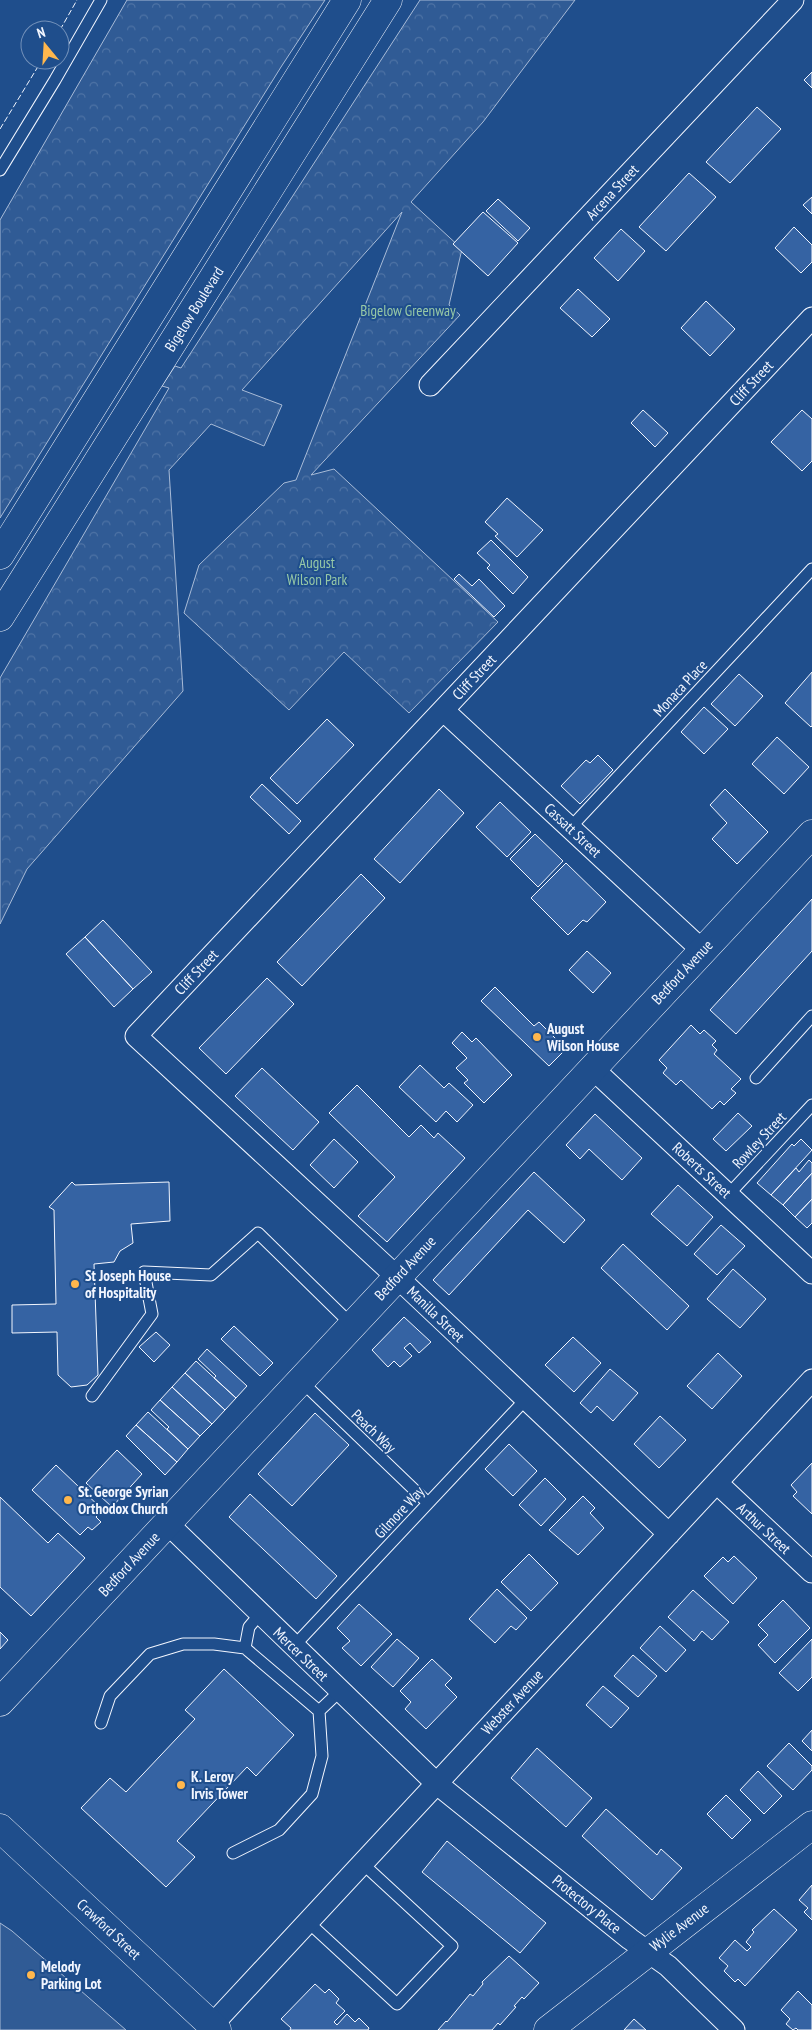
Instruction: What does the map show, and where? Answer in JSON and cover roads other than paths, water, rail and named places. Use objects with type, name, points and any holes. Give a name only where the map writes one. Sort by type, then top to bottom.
[{"type":"street","points":[[0,555],[347,0]]},
{"type":"street","name":"Bigelow Boulevard","points":[[0,617],[388,0]]},
{"type":"street","name":"Arcena Street","points":[[430,385],[793,0]]},
{"type":"street","name":"Cliff Street","points":[[136,1036],[812,318]]},
{"type":"street","name":"Cassatt Street","points":[[443,710],[703,950]]},
{"type":"street","name":"Bedford Avenue","points":[[0,1702],[812,834]]},
{"type":"street","name":"Manilla Street","points":[[136,1036],[397,1277],[669,1534]]},
{"type":"street","name":"Roberts Street","points":[[592,1068],[812,1273]]},
{"type":"street","name":"Webster Avenue","points":[[214,2027],[362,1863],[812,1380]]},
{"type":"street","name":"Arthur Street","points":[[716,1483],[812,1572]]},
{"type":"street","name":"Mercer Street","points":[[167,1523],[436,1784]]},
{"type":"street","name":"Protectory Place","points":[[436,1784],[668,1966],[734,2030]]},
{"type":"street","name":"Wylie Avenue","points":[[548,2030],[812,1825]]},
{"type":"street","name":"Crawford Street","points":[[0,1828],[214,2027]]},
{"type":"lane","points":[[0,170],[101,0]]},
{"type":"lane","name":"Monaca Place","points":[[570,828],[812,569]]},
{"type":"lane","points":[[756,1078],[812,1016]]},
{"type":"lane","name":"Rowley Street","points":[[728,1195],[812,1105]]},
{"type":"lane","points":[[92,1396],[152,1314],[144,1272],[211,1276],[258,1233],[352,1325]]},
{"type":"lane","name":"Peach Way","points":[[300,1380],[428,1503]]},
{"type":"lane","name":"Gilmore Way","points":[[294,1646],[526,1399]]},
{"type":"lane","points":[[245,1648],[249,1627],[260,1614]]},
{"type":"lane","points":[[101,1723],[110,1696],[150,1654],[184,1644],[214,1644],[245,1648],[319,1711],[322,1756],[312,1794],[280,1830],[233,1853]]},
{"type":"lane","points":[[319,1711],[340,1691]]},
{"type":"lane","points":[[308,1922],[397,2004],[452,1946],[362,1863]]},
{"type":"place","name":"August Wilson House","points":[[537,1037]]},
{"type":"place","name":"St Joseph House of Hospitality","points":[[75,1284]]},
{"type":"place","name":"St. George Syrian Orthodox Church","points":[[68,1500]]},
{"type":"place","name":"K. Leroy Irvis Tower","points":[[181,1785]]},
{"type":"place","name":"Melody Parking Lot","points":[[31,1975]]},
{"type":"park label","name":"Bigelow Greenway","points":[[408,310]]},
{"type":"park label","name":"August Wilson Park","points":[[317,570]]}]
